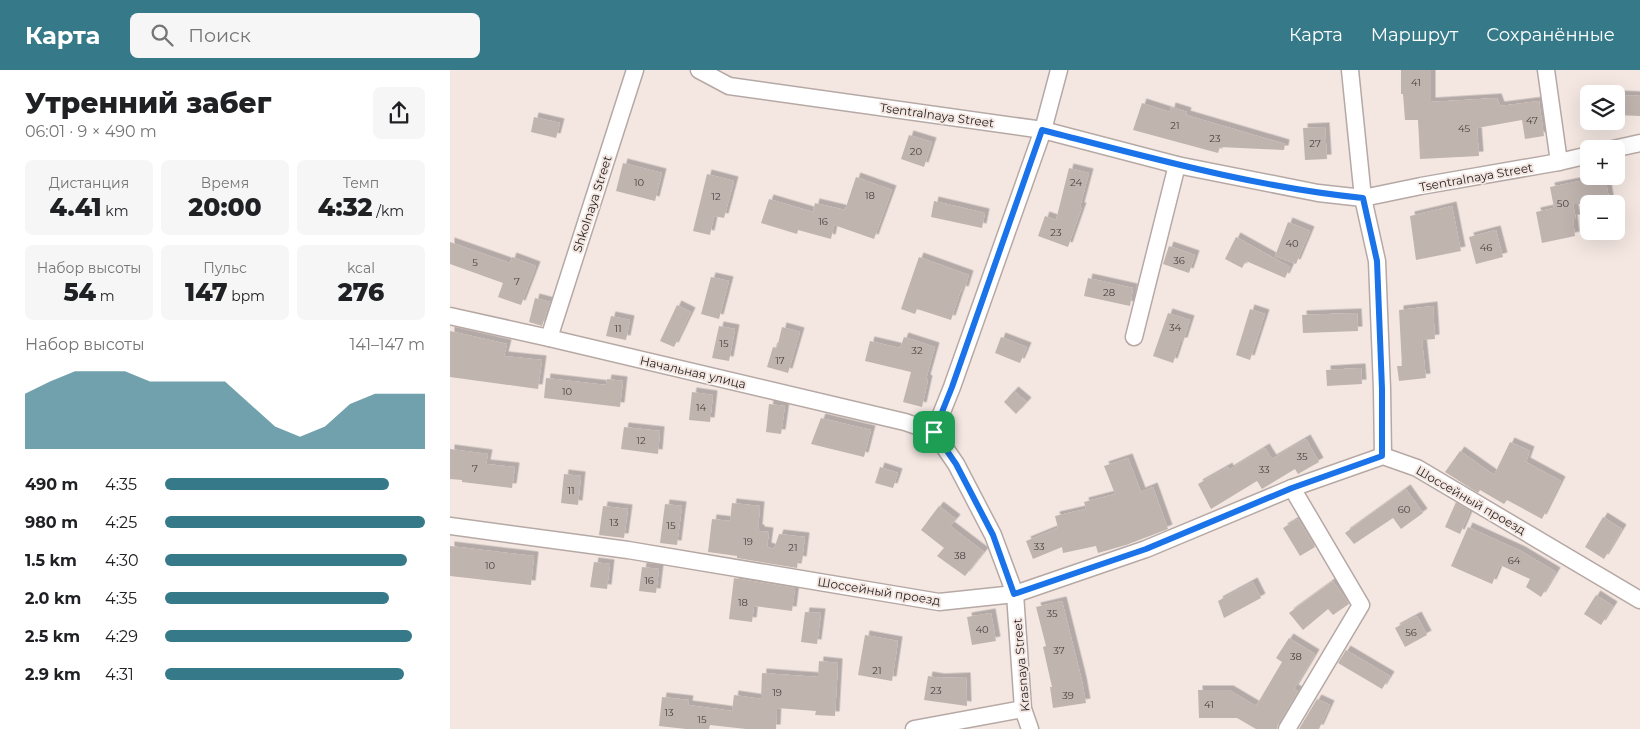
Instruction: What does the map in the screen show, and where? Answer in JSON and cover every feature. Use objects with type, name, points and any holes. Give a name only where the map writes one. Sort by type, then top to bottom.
[{"type":"street","name":"Shkolnaya Street","points":[[549,338],[635,70]]},
{"type":"street","name":"Tsentralnaya Street","points":[[699,70],[728,86],[1042,130],[1177,165],[1318,193],[1363,198],[1580,157]]},
{"type":"street","points":[[934,432],[952,387],[1042,130],[1059,70]]},
{"type":"street","points":[[1350,70],[1363,198],[1377,261],[1382,389],[1382,456]]},
{"type":"street","points":[[1546,70],[1559,162]]},
{"type":"street","points":[[1625,146],[1640,143]]},
{"type":"street","points":[[1134,337],[1177,165]]},
{"type":"street","name":"Начальная улица","points":[[450,316],[905,422],[934,432]]},
{"type":"street","name":"Krasnaya Street","points":[[934,432],[956,464],[993,535],[1014,594],[1023,709],[1030,729]]},
{"type":"street","name":"Шоссейный проезд","points":[[450,526],[628,550],[939,602],[1014,594],[1146,549],[1292,488],[1382,456],[1418,468],[1640,600]]},
{"type":"street","points":[[1287,729],[1362,605],[1292,488]]},
{"type":"street","points":[[914,729],[1023,709]]},
{"type":"building","points":[[1401,70],[1431,70],[1431,102],[1497,98],[1500,106],[1539,101],[1544,136],[1525,139],[1522,120],[1477,128],[1479,156],[1420,159],[1418,120],[1405,120],[1403,94],[1401,94]]},
{"type":"building","points":[[1625,95],[1640,96],[1640,116],[1625,115]]},
{"type":"building","points":[[1142,103],[1170,112],[1171,107],[1187,112],[1186,115],[1285,144],[1284,150],[1220,147],[1218,153],[1133,130]]},
{"type":"building","points":[[534,117],[560,123],[556,138],[531,132]]},
{"type":"building","points":[[1325,127],[1327,159],[1305,160],[1303,128]]},
{"type":"building","points":[[909,135],[932,142],[924,167],[901,159]]},
{"type":"building","points":[[623,163],[662,173],[655,201],[616,191]]},
{"type":"building","points":[[1069,168],[1089,173],[1080,207],[1082,207],[1068,247],[1038,236],[1045,216],[1056,220]]},
{"type":"building","points":[[707,174],[734,181],[724,218],[714,216],[710,235],[693,231]]},
{"type":"building","points":[[856,177],[892,190],[874,239],[834,225],[831,239],[798,230],[797,234],[761,223],[769,199],[813,212],[815,203],[845,210]]},
{"type":"building","points":[[1580,181],[1580,185],[1607,185],[1608,195],[1580,195],[1580,204],[1573,204],[1576,219],[1573,219],[1575,236],[1542,243],[1536,212],[1554,208],[1550,187]]},
{"type":"building","points":[[934,201],[985,213],[982,228],[931,217]]},
{"type":"building","points":[[1452,206],[1461,251],[1416,260],[1410,216]]},
{"type":"building","points":[[1288,222],[1310,231],[1296,264],[1275,256]]},
{"type":"building","points":[[1496,230],[1503,257],[1476,264],[1469,237]]},
{"type":"building","points":[[1236,237],[1290,267],[1285,278],[1246,261],[1242,268],[1225,259]]},
{"type":"building","points":[[450,242],[510,263],[512,257],[536,266],[521,305],[498,297],[503,283],[450,264]]},
{"type":"building","points":[[1169,246],[1195,255],[1189,273],[1163,264]]},
{"type":"building","points":[[919,257],[969,275],[964,291],[961,290],[951,320],[917,309],[915,314],[901,309]]},
{"type":"building","points":[[711,277],[729,281],[719,319],[701,314]]},
{"type":"building","points":[[1088,278],[1133,288],[1130,306],[1084,296]]},
{"type":"building","points":[[535,298],[550,302],[542,326],[529,322]]},
{"type":"building","points":[[677,305],[691,312],[674,347],[660,341]]},
{"type":"building","points":[[1433,306],[1435,339],[1422,340],[1426,378],[1399,381],[1397,366],[1402,366],[1399,310]]},
{"type":"building","points":[[1250,309],[1265,314],[1250,360],[1236,355]]},
{"type":"building","points":[[1168,313],[1190,320],[1183,342],[1180,342],[1173,363],[1153,356]]},
{"type":"building","points":[[1357,313],[1358,331],[1303,333],[1302,315]]},
{"type":"building","points":[[611,316],[630,320],[626,340],[606,336]]},
{"type":"building","points":[[719,326],[735,329],[729,361],[712,358]]},
{"type":"building","points":[[782,327],[800,332],[788,373],[767,367],[773,347],[777,348]]},
{"type":"building","points":[[450,331],[507,344],[504,356],[542,360],[538,389],[450,377]]},
{"type":"building","points":[[904,337],[935,347],[926,379],[928,380],[922,407],[903,402],[911,372],[865,361],[870,341],[900,348]]},
{"type":"building","points":[[1001,337],[1027,347],[1020,363],[995,353]]},
{"type":"building","points":[[1361,368],[1362,384],[1327,386],[1326,370]]},
{"type":"building","points":[[546,378],[606,385],[607,379],[623,381],[620,407],[544,398]]},
{"type":"building","points":[[1014,391],[1027,402],[1016,414],[1004,402]]},
{"type":"building","points":[[692,392],[713,395],[710,422],[689,420]]},
{"type":"building","points":[[769,404],[785,406],[781,434],[766,432]]},
{"type":"building","points":[[821,418],[871,430],[864,457],[811,444]]},
{"type":"building","points":[[624,427],[660,431],[658,454],[621,449]]},
{"type":"building","points":[[1306,439],[1319,462],[1298,474],[1295,469],[1262,489],[1257,481],[1211,509],[1198,484],[1228,467],[1229,470],[1265,448],[1272,459]]},
{"type":"building","points":[[1510,442],[1530,451],[1526,462],[1561,481],[1542,519],[1507,500],[1504,504],[1480,490],[1478,493],[1445,472],[1460,451],[1494,475]]},
{"type":"building","points":[[450,449],[488,454],[486,464],[515,467],[512,488],[450,479]]},
{"type":"building","points":[[1128,458],[1141,492],[1153,487],[1168,529],[1126,545],[1098,553],[1096,546],[1063,553],[1062,547],[1033,559],[1026,541],[1058,528],[1055,516],[1086,509],[1084,502],[1115,494],[1104,466]]},
{"type":"building","points":[[880,467],[898,473],[893,488],[875,483]]},
{"type":"building","points":[[564,474],[581,476],[578,505],[561,503]]},
{"type":"building","points":[[1406,489],[1423,513],[1401,529],[1393,518],[1354,544],[1345,533]]},
{"type":"building","points":[[1456,502],[1470,511],[1460,534],[1445,527]]},
{"type":"building","points":[[732,503],[760,506],[758,529],[769,532],[767,547],[774,549],[779,534],[805,537],[802,561],[798,560],[797,568],[708,552],[712,519],[730,521]]},
{"type":"building","points":[[665,504],[682,506],[677,545],[660,543]]},
{"type":"building","points":[[603,506],[628,509],[624,538],[599,535]]},
{"type":"building","points":[[939,506],[956,519],[950,526],[984,552],[965,576],[937,556],[944,548],[921,530]]},
{"type":"building","points":[[1603,517],[1622,529],[1604,559],[1585,547]]},
{"type":"building","points":[[1298,519],[1315,547],[1300,556],[1283,528]]},
{"type":"building","points":[[1468,527],[1521,551],[1556,572],[1541,597],[1526,587],[1530,579],[1500,565],[1492,584],[1451,566]]},
{"type":"building","points":[[450,546],[534,556],[531,585],[450,576]]},
{"type":"building","points":[[594,562],[610,564],[607,589],[590,587]]},
{"type":"building","points":[[642,567],[659,569],[656,593],[639,591]]},
{"type":"building","points":[[734,578],[795,588],[792,611],[754,606],[752,622],[729,619]]},
{"type":"building","points":[[1333,581],[1349,604],[1333,615],[1328,609],[1303,630],[1289,613]]},
{"type":"building","points":[[1253,582],[1261,598],[1224,618],[1218,601]]},
{"type":"building","points":[[1596,595],[1613,606],[1601,625],[1584,614]]},
{"type":"building","points":[[1062,601],[1086,703],[1053,708],[1050,687],[1052,687],[1043,647],[1046,646],[1036,607]]},
{"type":"building","points":[[805,612],[821,613],[817,644],[801,642]]},
{"type":"building","points":[[991,613],[996,641],[972,645],[967,617]]},
{"type":"building","points":[[1417,616],[1427,635],[1405,647],[1395,628]]},
{"type":"building","points":[[865,635],[898,641],[892,681],[858,675]]},
{"type":"building","points":[[1289,638],[1315,654],[1294,689],[1298,691],[1278,724],[1277,729],[1256,729],[1237,718],[1199,718],[1198,690],[1229,690],[1256,706],[1282,662],[1276,658]]},
{"type":"building","points":[[1346,650],[1390,676],[1382,689],[1338,663]]},
{"type":"building","points":[[819,661],[838,663],[835,716],[815,715],[816,711],[777,708],[776,729],[746,729],[710,725],[709,729],[686,729],[659,726],[662,697],[689,700],[688,705],[732,711],[734,695],[761,699],[762,673],[818,677]]},
{"type":"building","points":[[928,676],[940,678],[966,677],[967,706],[924,700]]},
{"type":"building","points":[[1317,699],[1330,705],[1319,729],[1299,729]]},
{"type":"route","points":[[1042,130],[1177,165],[1318,193],[1363,198],[1377,261],[1382,389],[1382,456],[1292,488],[1146,549],[1014,594],[993,535],[956,464],[934,432],[952,387],[1042,130]]}]
